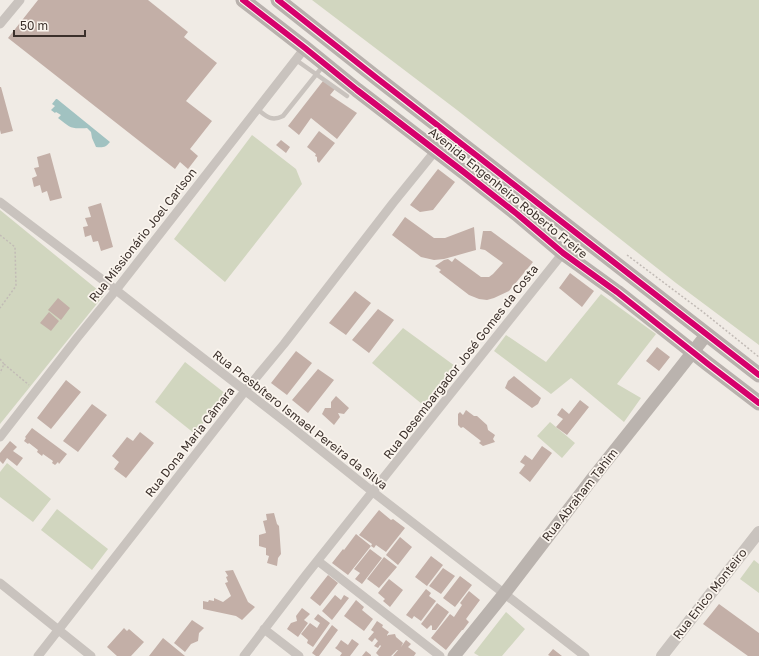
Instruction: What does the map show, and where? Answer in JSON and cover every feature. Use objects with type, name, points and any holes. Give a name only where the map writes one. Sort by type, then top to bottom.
[{"type":"main road","name":"Avenida Engenheiro Roberto Freire","points":[[243,0],[305,48],[321,69],[357,90],[436,150],[517,214],[563,253],[617,292],[759,403]]},
{"type":"main road","name":"Avenida Engenheiro Roberto Freire","points":[[278,0],[759,375]]},
{"type":"main road","name":"Rua Abraham Tahim","points":[[454,656],[707,334]]},
{"type":"street","points":[[0,24],[20,0]]},
{"type":"street","name":"Rua Missionário Joel Carlson","points":[[0,437],[305,48]]},
{"type":"street","name":"Rua Dona Maria Câmara","points":[[38,656],[436,150]]},
{"type":"street","name":"Rua Presbítero Ismael Pereira da Silva","points":[[0,202],[116,290],[585,656]]},
{"type":"street","name":"Rua Desembargador José Gomes da Costa","points":[[244,656],[318,560],[563,253]]},
{"type":"street","name":"Rua Enico Monteiro","points":[[662,656],[716,585],[759,532]]},
{"type":"street","points":[[318,560],[440,656]]},
{"type":"street","points":[[0,583],[91,656]]},
{"type":"street","points":[[264,629],[299,656]]},
{"type":"lane","points":[[296,60],[321,69],[348,96]]},
{"type":"lane","points":[[256,109],[270,118],[274,119],[282,116],[321,69]]},
{"type":"path","points":[[0,234],[15,247],[16,286],[0,308]]},
{"type":"path","points":[[0,359],[31,386]]},
{"type":"path","points":[[0,373],[4,364]]},
{"type":"green space","points":[[312,0],[759,0],[759,345],[676,283],[457,110]]},
{"type":"green space","points":[[252,135],[296,169],[302,184],[225,282],[174,239]]},
{"type":"green space","points":[[0,210],[104,295],[0,424]]},
{"type":"green space","points":[[601,294],[656,334],[617,384],[641,398],[624,422],[571,378],[551,394],[494,351],[506,335],[546,362]]},
{"type":"green space","points":[[403,328],[455,366],[428,409],[372,363]]},
{"type":"green space","points":[[185,362],[226,394],[195,434],[155,402]]},
{"type":"green space","points":[[550,422],[575,443],[562,458],[537,436]]},
{"type":"green space","points":[[7,463],[51,499],[33,522],[0,497],[0,472]]},
{"type":"green space","points":[[57,509],[108,549],[92,570],[41,530]]},
{"type":"green space","points":[[754,560],[759,564],[759,593],[740,579]]},
{"type":"green space","points":[[506,612],[525,629],[502,656],[479,656],[474,653]]},
{"type":"water","points":[[56,99],[110,142],[104,147],[96,147],[91,132],[87,128],[71,127],[58,118],[61,115],[51,110],[55,106],[52,104]]},
{"type":"building","points":[[38,0],[148,0],[188,32],[184,37],[217,63],[186,101],[212,121],[190,149],[198,156],[188,169],[180,162],[175,169],[8,38]]},
{"type":"building","points":[[323,81],[335,89],[330,95],[357,113],[337,139],[311,118],[299,135],[288,126]]},
{"type":"building","points":[[0,87],[13,131],[1,134],[0,130]]},
{"type":"building","points":[[319,131],[335,143],[319,163],[317,161],[317,157],[315,156],[316,154],[307,147]]},
{"type":"building","points":[[281,140],[290,147],[286,153],[276,145]]},
{"type":"building","points":[[50,153],[62,198],[50,201],[47,191],[42,193],[40,185],[34,187],[32,178],[37,176],[34,168],[39,167],[37,157]]},
{"type":"building","points":[[438,169],[455,182],[433,210],[420,212],[410,205]]},
{"type":"building","points":[[101,203],[113,247],[101,251],[98,241],[93,242],[91,235],[85,237],[83,227],[88,226],[85,218],[91,217],[88,207]]},
{"type":"building","points":[[405,217],[434,238],[445,238],[474,227],[476,250],[444,259],[434,260],[421,257],[392,235]]},
{"type":"building","points":[[483,231],[491,231],[533,262],[509,291],[487,300],[469,295],[439,272],[441,270],[435,266],[448,259],[452,262],[455,258],[481,277],[489,277],[503,263],[485,250],[480,249]]},
{"type":"building","points":[[570,273],[594,291],[582,307],[559,288]]},
{"type":"building","points":[[355,291],[371,303],[346,335],[329,323]]},
{"type":"building","points":[[58,298],[70,308],[61,320],[48,310]]},
{"type":"building","points":[[378,309],[394,320],[369,353],[352,340]]},
{"type":"building","points":[[49,312],[59,321],[51,331],[40,323]]},
{"type":"building","points":[[657,347],[670,357],[659,371],[646,361]]},
{"type":"building","points":[[296,351],[312,363],[287,395],[271,383]]},
{"type":"building","points":[[318,369],[334,380],[308,413],[292,400]]},
{"type":"building","points":[[514,376],[541,398],[538,404],[532,408],[505,388],[508,381]]},
{"type":"building","points":[[66,380],[81,392],[51,429],[37,418]]},
{"type":"building","points":[[336,396],[349,408],[344,414],[338,413],[340,417],[334,425],[322,414],[325,408],[331,408],[331,402]]},
{"type":"building","points":[[580,400],[589,407],[567,435],[556,427],[563,419],[557,415],[562,408],[569,414]]},
{"type":"building","points":[[92,404],[107,415],[78,452],[63,441]]},
{"type":"building","points":[[466,410],[474,416],[477,416],[487,425],[488,430],[495,435],[493,439],[495,442],[483,446],[479,443],[481,441],[463,427],[461,428],[458,425],[458,414],[460,412],[463,415]]},
{"type":"building","points":[[32,428],[67,454],[59,464],[58,462],[55,465],[52,463],[53,461],[43,454],[42,456],[37,452],[38,450],[24,441],[26,438],[25,437]]},
{"type":"building","points":[[140,432],[154,443],[126,478],[114,469],[119,462],[112,456],[127,437],[133,441]]},
{"type":"building","points":[[10,441],[17,447],[13,451],[23,458],[17,466],[7,458],[3,464],[0,461],[0,453]]},
{"type":"building","points":[[542,446],[552,453],[530,482],[519,473],[525,465],[520,462],[525,455],[532,460]]},
{"type":"building","points":[[379,510],[391,520],[393,519],[405,528],[386,552],[376,545],[374,548],[371,546],[372,544],[359,535]]},
{"type":"building","points":[[274,513],[279,526],[281,554],[278,558],[277,566],[267,563],[269,556],[266,555],[266,548],[259,546],[259,535],[266,533],[263,521],[267,520],[266,514]]},
{"type":"building","points":[[356,534],[371,546],[348,575],[332,563]]},
{"type":"building","points":[[400,537],[412,547],[398,565],[386,555]]},
{"type":"building","points":[[370,549],[382,558],[362,584],[355,579],[360,573],[354,569]]},
{"type":"building","points":[[431,556],[443,565],[427,586],[415,577]]},
{"type":"building","points":[[384,557],[397,567],[379,588],[367,579]]},
{"type":"building","points":[[443,568],[455,576],[441,594],[429,586]]},
{"type":"building","points":[[233,570],[248,602],[255,607],[242,620],[236,616],[203,609],[203,601],[214,601],[214,598],[223,602],[231,596],[225,583],[228,582],[226,577],[228,576],[225,571]]},
{"type":"building","points":[[328,575],[338,583],[320,606],[310,598]]},
{"type":"building","points":[[460,576],[472,585],[455,607],[443,598]]},
{"type":"building","points":[[389,579],[403,590],[390,607],[383,601],[385,599],[378,593]]},
{"type":"building","points":[[426,589],[431,593],[429,596],[436,601],[421,621],[414,616],[412,619],[406,615]]},
{"type":"building","points":[[469,591],[480,600],[466,619],[469,622],[446,650],[431,638],[450,614],[454,617],[462,605],[460,603]]},
{"type":"building","points":[[335,595],[341,600],[344,595],[349,598],[332,620],[322,611]]},
{"type":"building","points":[[356,600],[364,607],[362,610],[373,619],[364,631],[344,616]]},
{"type":"building","points":[[437,603],[449,612],[436,630],[432,630],[431,625],[427,629],[421,624]]},
{"type":"building","points":[[719,604],[759,633],[759,656],[748,656],[703,624]]},
{"type":"building","points":[[302,608],[310,614],[304,620],[308,623],[298,637],[287,629],[291,623],[297,621],[296,616]]},
{"type":"building","points":[[318,614],[330,623],[313,647],[307,643],[308,640],[301,634],[310,623],[317,628],[320,623],[314,619]]},
{"type":"building","points":[[192,620],[204,628],[199,633],[198,641],[191,644],[185,652],[174,643]]},
{"type":"building","points":[[377,621],[389,632],[387,635],[388,636],[395,634],[396,637],[403,643],[401,647],[406,640],[411,644],[408,647],[416,653],[414,656],[393,656],[397,650],[391,656],[379,656],[376,653],[381,646],[380,645],[378,648],[374,646],[378,641],[375,638],[372,642],[368,639],[374,632],[371,630]]},
{"type":"building","points":[[332,625],[338,630],[319,656],[316,656],[312,653]]},
{"type":"building","points":[[124,628],[127,631],[129,629],[144,642],[131,656],[117,656],[107,647]]},
{"type":"building","points":[[163,638],[185,656],[149,656]]},
{"type":"building","points":[[352,639],[359,644],[350,656],[340,656],[342,653],[335,648],[341,640],[348,645]]},
{"type":"building","points":[[553,649],[562,656],[548,655]]},
{"type":"building","points":[[366,651],[371,655],[371,656],[362,656]]},
{"type":"cycle path","points":[[243,0],[517,214],[563,253],[617,292],[759,403]]},
{"type":"cycle path","points":[[278,0],[759,375]]}]
